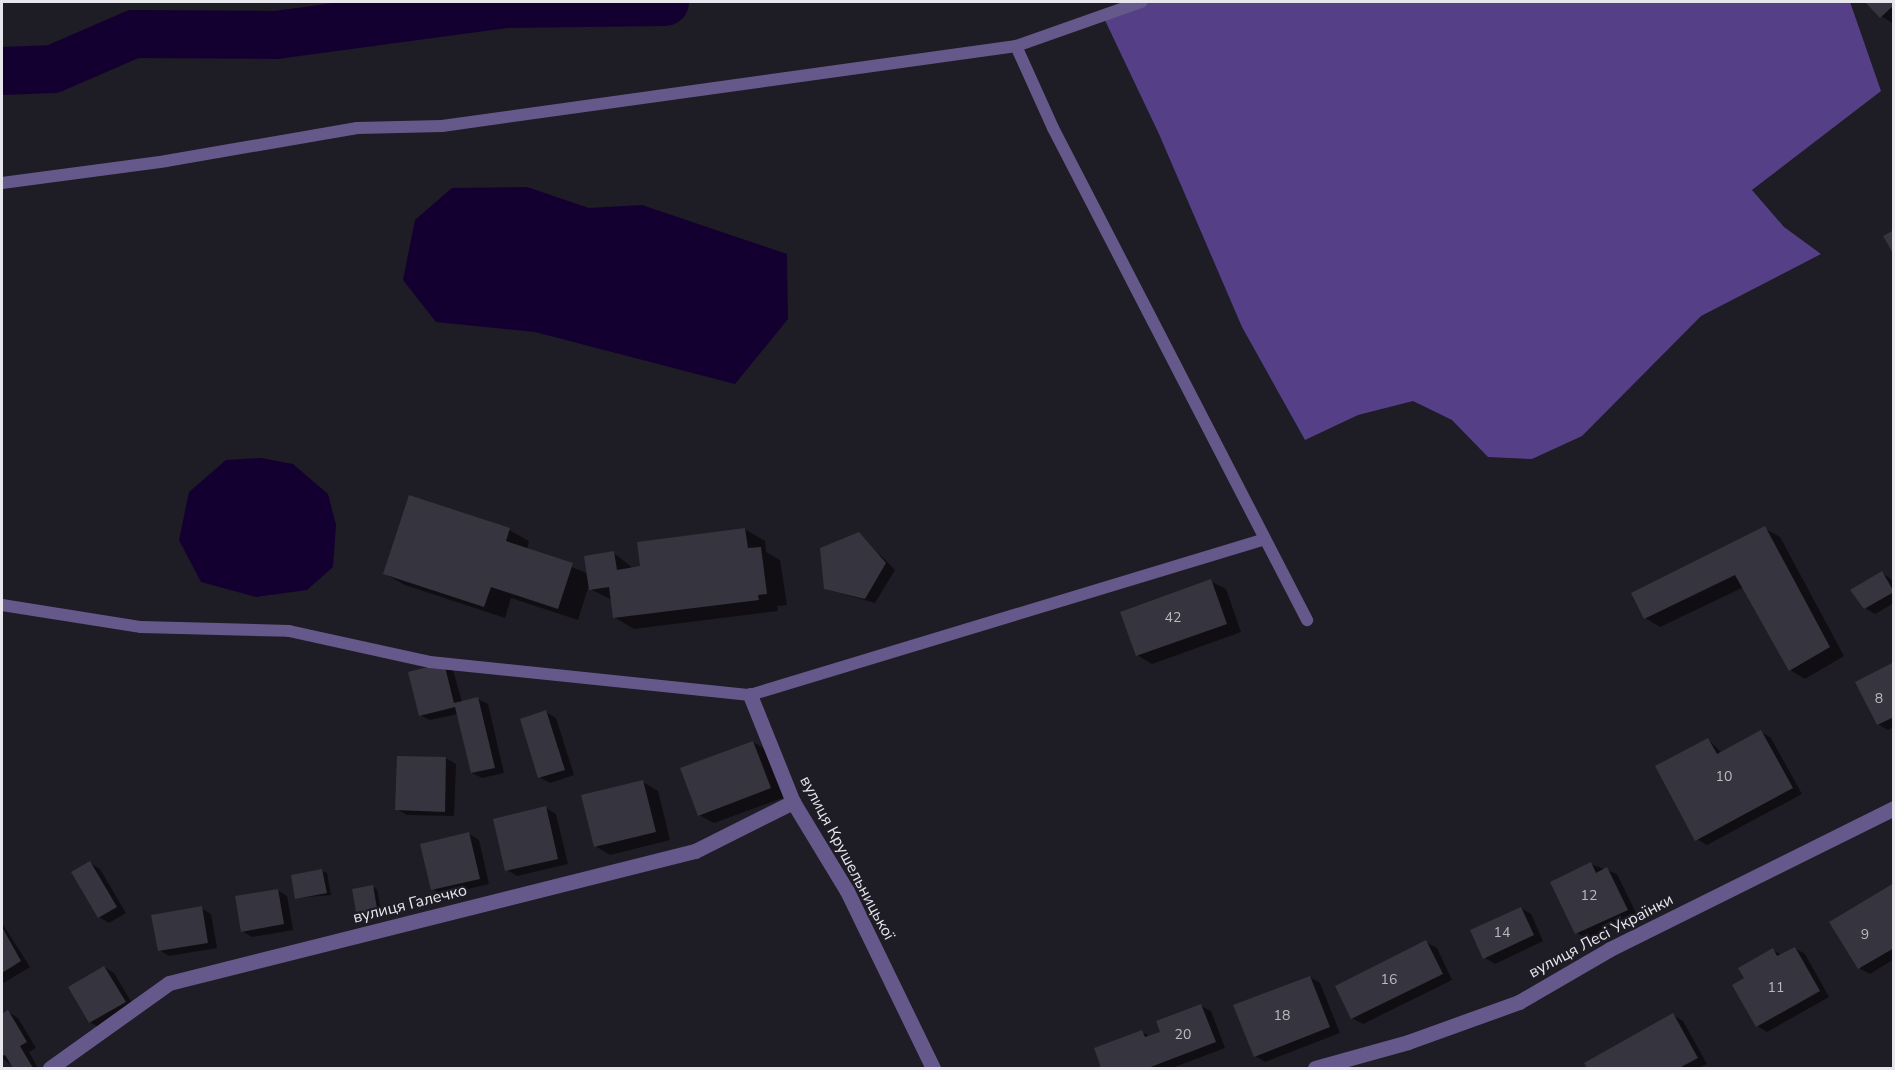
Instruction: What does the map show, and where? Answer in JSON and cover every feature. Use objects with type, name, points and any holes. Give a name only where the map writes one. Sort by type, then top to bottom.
[{"type":"street","name":"вулиця Крушельницької","points":[[750,695],[793,802],[848,891],[933,1068]]},
{"type":"street","name":"вулиця Галечко","points":[[50,1068],[170,983],[695,851],[793,802]]},
{"type":"street","name":"вулиця Лесі Українки","points":[[1315,1068],[1408,1042],[1519,1002],[1610,949],[1893,808]]},
{"type":"lane","points":[[2,183],[166,161],[357,128],[442,126],[1016,46],[1141,2]]},
{"type":"lane","points":[[1016,46],[1053,128],[1263,540],[1307,620]]},
{"type":"lane","points":[[2,605],[141,627],[289,631],[430,662],[750,695],[1263,540]]},
{"type":"shaded area","points":[[1140,2],[1850,2],[1881,91],[1752,190],[1784,227],[1821,254],[1701,316],[1582,436],[1532,459],[1488,457],[1452,420],[1413,401],[1358,415],[1305,440],[1242,327],[1159,134],[1102,14]]},
{"type":"shaded area","points":[[527,187],[589,208],[642,205],[787,254],[788,319],[735,384],[535,332],[436,322],[403,280],[415,220],[452,188]]},
{"type":"shaded area","points":[[261,458],[293,464],[328,494],[336,525],[333,567],[307,590],[256,597],[201,582],[179,540],[189,492],[226,460]]},
{"type":"building","points":[[1865,2],[1894,2],[1894,5],[1880,18]]},
{"type":"building","points":[[1894,230],[1894,255],[1883,236]]},
{"type":"building","points":[[409,495],[510,528],[506,541],[573,563],[558,609],[491,587],[484,607],[383,574]]},
{"type":"building","points":[[1765,526],[1830,647],[1789,671],[1735,575],[1644,619],[1631,593]]},
{"type":"building","points":[[745,528],[748,548],[761,547],[767,594],[758,595],[759,600],[613,618],[609,587],[589,590],[584,556],[614,551],[617,570],[640,566],[637,542]]},
{"type":"building","points":[[859,532],[886,563],[865,599],[824,589],[820,548]]},
{"type":"building","points":[[1882,571],[1894,592],[1864,609],[1850,590]]},
{"type":"building","points":[[1211,579],[1227,624],[1136,656],[1120,612]]},
{"type":"building","points":[[1894,662],[1894,717],[1877,725],[1855,682]]},
{"type":"building","points":[[444,663],[454,703],[478,697],[495,768],[471,773],[455,707],[419,716],[408,672]]},
{"type":"building","points":[[546,710],[565,770],[538,778],[520,719]]},
{"type":"building","points":[[1761,730],[1793,788],[1695,841],[1655,766],[1708,738],[1717,754]]},
{"type":"building","points":[[753,741],[771,788],[698,816],[680,768]]},
{"type":"building","points":[[397,756],[446,757],[445,812],[395,810]]},
{"type":"building","points":[[643,780],[656,832],[594,847],[581,795]]},
{"type":"building","points":[[546,806],[558,859],[505,871],[493,819]]},
{"type":"building","points":[[469,832],[480,879],[431,890],[420,844]]},
{"type":"building","points":[[90,861],[117,907],[98,918],[71,872]]},
{"type":"building","points":[[1591,862],[1596,873],[1607,867],[1628,910],[1575,934],[1550,882]]},
{"type":"building","points":[[322,869],[327,893],[295,899],[291,875]]},
{"type":"building","points":[[1894,883],[1894,948],[1858,969],[1829,922]]},
{"type":"building","points":[[373,885],[378,914],[357,918],[352,889]]},
{"type":"building","points":[[278,889],[284,924],[241,932],[235,896]]},
{"type":"building","points":[[202,906],[208,943],[158,951],[151,915]]},
{"type":"building","points":[[1521,907],[1534,935],[1483,959],[1470,930]]},
{"type":"building","points":[[2,927],[21,961],[2,973]]},
{"type":"building","points":[[1426,940],[1443,974],[1351,1019],[1335,986]]},
{"type":"building","points":[[1795,947],[1820,991],[1756,1027],[1732,985],[1744,978],[1738,968],[1773,948],[1777,956]]},
{"type":"building","points":[[104,966],[126,1002],[89,1023],[68,987]]},
{"type":"building","points":[[1310,976],[1330,1027],[1254,1057],[1233,1005]]},
{"type":"building","points":[[1201,1004],[1216,1042],[1148,1068],[1101,1068],[1094,1048],[1142,1030],[1145,1037],[1160,1032],[1156,1021]]},
{"type":"building","points":[[8,1010],[27,1042],[20,1046],[33,1068],[13,1068],[5,1055],[2,1056],[2,1014]]},
{"type":"building","points":[[1673,1013],[1698,1058],[1679,1068],[1587,1068],[1584,1063]]},
{"type":"waterway","points":[[2,71],[53,69],[134,34],[276,35],[504,4],[665,2]]}]
